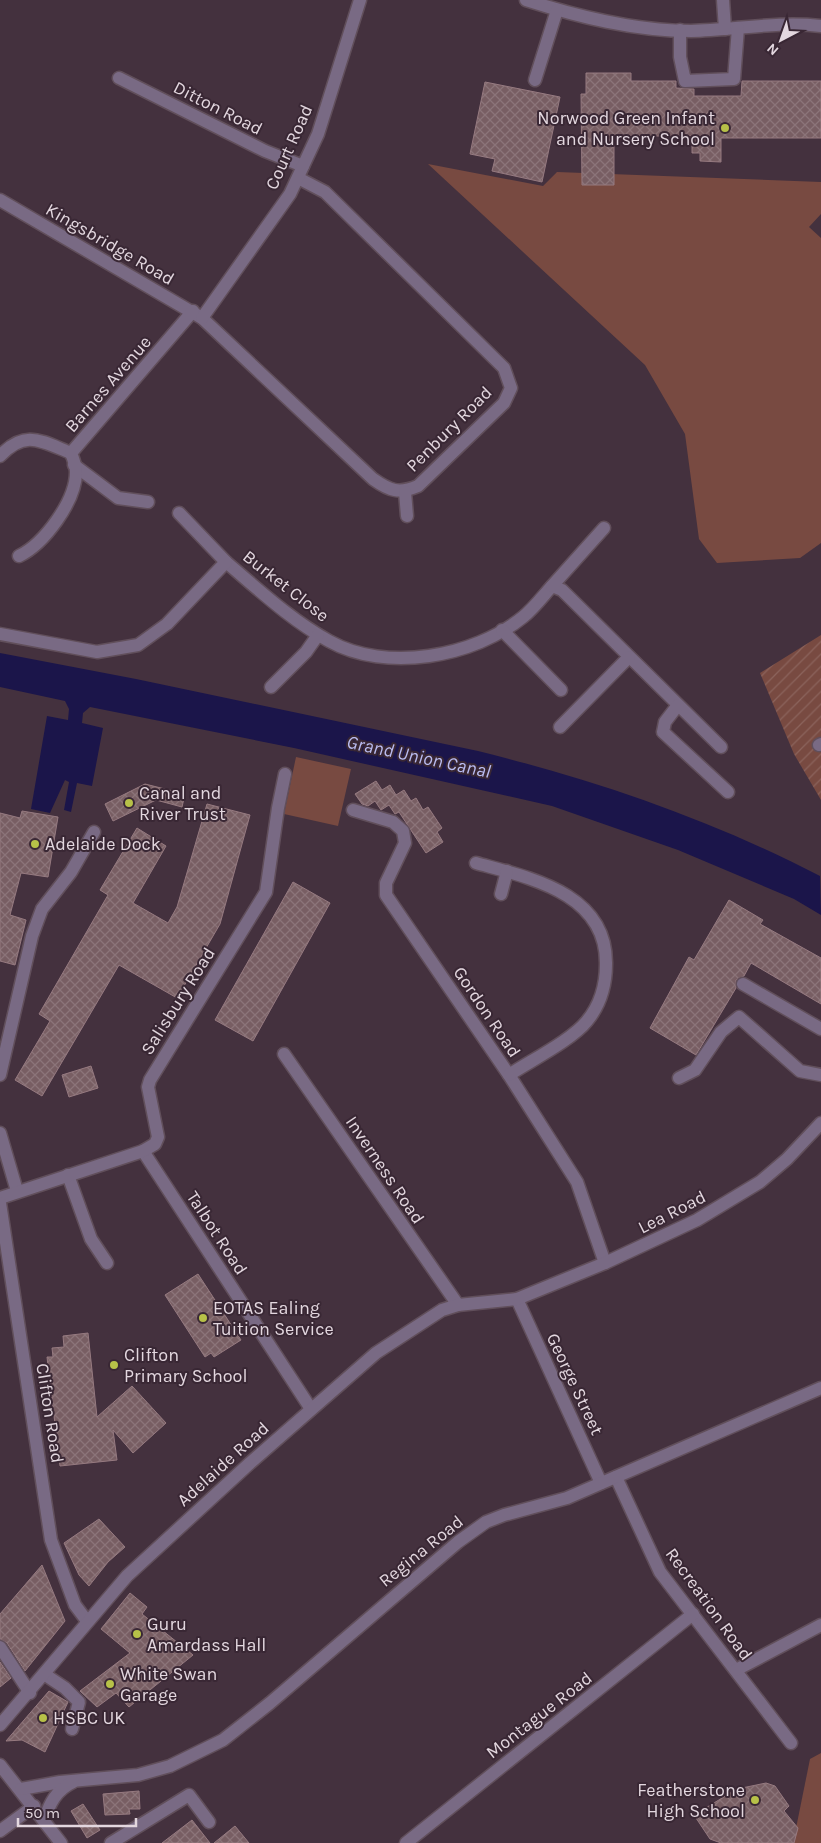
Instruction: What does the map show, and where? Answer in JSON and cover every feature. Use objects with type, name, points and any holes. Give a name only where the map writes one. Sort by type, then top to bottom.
[{"type":"street","name":"Court Road","points":[[198,314],[290,194],[318,134],[360,0]]},
{"type":"street","points":[[526,0],[602,21],[680,30],[821,26]]},
{"type":"street","points":[[680,30],[680,57],[684,81],[734,79],[731,29],[723,0]]},
{"type":"street","points":[[536,80],[557,10]]},
{"type":"street","name":"Ditton Road","points":[[119,78],[265,151],[301,172]]},
{"type":"street","name":"Penbury Road","points":[[198,314],[374,479],[387,488],[405,492],[418,486],[504,403],[511,388],[504,368],[325,192],[301,172]]},
{"type":"street","name":"Kingsbridge Road","points":[[0,200],[198,314]]},
{"type":"street","name":"Barnes Avenue","points":[[19,556],[30,550],[58,517],[70,494],[76,472],[71,452],[198,314]]},
{"type":"street","points":[[0,456],[11,444],[25,440],[41,441],[71,452]]},
{"type":"street","points":[[74,465],[118,498],[148,502]]},
{"type":"street","points":[[405,492],[407,516]]},
{"type":"street","name":"Burket Close","points":[[179,513],[226,562],[290,616],[318,635],[330,642],[372,656],[411,658],[453,652],[490,638],[523,616],[604,528]]},
{"type":"street","name":"Burket Close","points":[[0,634],[97,652],[138,645],[167,624],[226,562]]},
{"type":"street","points":[[552,586],[562,590],[721,747]]},
{"type":"street","points":[[502,630],[562,690]]},
{"type":"street","points":[[271,687],[306,652],[318,635]]},
{"type":"street","points":[[560,727],[629,657]]},
{"type":"street","points":[[682,709],[665,722],[663,732],[728,792]]},
{"type":"street","name":"Salisbury Road","points":[[143,1151],[156,1144],[158,1137],[148,1087],[150,1080],[266,892],[278,808],[285,774]]},
{"type":"street","name":"Gordon Road","points":[[353,810],[393,822],[403,831],[405,843],[386,883],[386,894],[509,1075],[577,1182],[605,1263]]},
{"type":"street","points":[[0,1075],[32,936],[42,909],[71,872],[94,832]]},
{"type":"street","points":[[476,863],[553,886],[572,898],[588,914],[600,932],[606,954],[606,980],[599,1003],[587,1022],[509,1075]]},
{"type":"street","points":[[501,894],[507,871]]},
{"type":"street","points":[[743,984],[821,1029]]},
{"type":"street","points":[[679,1078],[695,1070],[720,1032],[739,1017],[800,1071],[821,1075]]},
{"type":"street","name":"Inverness Road","points":[[284,1054],[458,1305]]},
{"type":"street","name":"Lea Road","points":[[517,1300],[605,1263],[697,1220],[760,1182],[787,1159],[821,1123]]},
{"type":"street","points":[[0,1133],[17,1191]]},
{"type":"street","points":[[0,1198],[143,1151]]},
{"type":"street","name":"Talbot Road","points":[[143,1151],[311,1409]]},
{"type":"street","points":[[68,1175],[91,1239],[107,1263]]},
{"type":"street","name":"Clifton Road","points":[[0,1203],[51,1540],[75,1605],[87,1621]]},
{"type":"street","name":"Adelaide Road","points":[[0,1724],[30,1693],[108,1595],[150,1554],[376,1353],[442,1310],[458,1305],[517,1300]]},
{"type":"street","name":"George Street","points":[[517,1300],[601,1483]]},
{"type":"street","name":"Regina Road","points":[[21,1789],[138,1775],[170,1766],[217,1743],[263,1708],[472,1531],[504,1514],[552,1503],[616,1477],[821,1388]]},
{"type":"street","name":"Recreation Road","points":[[616,1477],[656,1566],[791,1743]]},
{"type":"street","name":"Montague Road","points":[[406,1843],[692,1614]]},
{"type":"street","points":[[736,1670],[821,1625]]},
{"type":"street","points":[[0,1647],[30,1693]]},
{"type":"street","points":[[44,1674],[65,1688],[79,1702],[72,1729]]},
{"type":"street","points":[[0,1765],[21,1789],[61,1843]]},
{"type":"street","points":[[44,1820],[54,1798],[63,1787],[73,1782]]},
{"type":"street","points":[[111,1843],[189,1795],[209,1822]]},
{"type":"street","points":[[0,1831],[34,1806]]},
{"type":"shaded area","points":[[428,164],[543,186],[557,172],[821,182],[821,214],[809,227],[821,238],[821,543],[800,558],[717,563],[699,539],[685,434],[645,365]]},
{"type":"shaded area","points":[[821,635],[821,800],[794,754],[760,673]]},
{"type":"shaded area","points":[[296,757],[351,769],[338,826],[284,814]]},
{"type":"shaded area","points":[[821,1753],[821,1843],[793,1843],[810,1759]]},
{"type":"water","name":"Grand Union Canal","points":[[0,653],[136,679],[478,751],[522,762],[610,789],[695,819],[820,876],[821,915],[794,899],[678,850],[552,806],[294,748],[90,707],[83,713],[82,723],[103,728],[92,786],[77,783],[71,812],[64,810],[69,782],[65,780],[50,813],[31,809],[47,716],[68,720],[69,709],[65,701],[0,687]]},
{"type":"building","name":"Norwood Green Infant and Nursery School","points":[[586,73],[631,73],[631,81],[676,81],[676,88],[694,89],[694,96],[741,96],[742,81],[821,81],[821,138],[721,138],[721,162],[700,161],[700,153],[692,153],[692,136],[614,136],[614,185],[582,185],[581,94],[586,94]]},
{"type":"building","points":[[485,82],[560,97],[542,182],[492,171],[495,159],[470,154]]},
{"type":"building","points":[[376,781],[382,790],[390,785],[396,795],[404,790],[411,801],[416,798],[423,810],[428,807],[442,828],[437,832],[443,842],[426,853],[399,812],[395,814],[389,805],[381,810],[375,801],[368,806],[362,804],[355,794]]},
{"type":"building","name":"Canal and River Trust","points":[[145,784],[185,794],[182,807],[156,800],[113,821],[105,804]]},
{"type":"building","points":[[207,804],[250,815],[220,924],[177,998],[119,965],[42,1096],[15,1080],[50,1021],[39,1014],[108,895],[100,890],[137,828],[166,846],[133,903],[168,923],[177,907]]},
{"type":"building","points":[[22,811],[58,817],[48,877],[21,873],[10,915],[26,920],[15,965],[0,961],[0,813],[20,818]]},
{"type":"building","points":[[293,882],[330,903],[253,1041],[215,1020]]},
{"type":"building","points":[[729,900],[763,920],[760,924],[821,958],[821,1004],[751,963],[744,976],[736,980],[736,988],[696,1055],[650,1028],[689,957],[694,960]]},
{"type":"building","points":[[91,1066],[98,1088],[69,1097],[62,1075]]},
{"type":"building","name":"EOTAS Ealing Tuition Service","points":[[198,1274],[241,1340],[214,1357],[211,1353],[205,1357],[165,1295]]},
{"type":"building","points":[[88,1333],[97,1417],[132,1386],[166,1423],[133,1453],[113,1430],[117,1460],[60,1466],[47,1357],[53,1357],[52,1348],[64,1347],[63,1336]]},
{"type":"building","points":[[99,1519],[125,1547],[108,1562],[89,1586],[79,1575],[64,1543]]},
{"type":"building","points":[[42,1565],[65,1621],[25,1671],[7,1643],[0,1639],[0,1614]]},
{"type":"building","points":[[130,1593],[147,1607],[142,1614],[193,1655],[129,1707],[116,1693],[97,1707],[80,1691],[130,1653],[101,1629]]},
{"type":"building","points":[[0,1662],[11,1678],[0,1687]]},
{"type":"building","name":"HSBC UK","points":[[49,1691],[68,1702],[45,1752],[22,1740],[6,1741]]},
{"type":"building","points":[[766,1783],[775,1786],[789,1806],[784,1811],[798,1828],[794,1843],[721,1843],[710,1839],[694,1815],[737,1789]]},
{"type":"building","points":[[139,1791],[140,1809],[129,1809],[130,1814],[105,1815],[103,1794]]},
{"type":"building","points":[[83,1804],[100,1830],[87,1838],[71,1811]]},
{"type":"building","points":[[192,1820],[210,1843],[162,1843]]},
{"type":"building","points":[[235,1826],[249,1843],[214,1843]]},
{"type":"place","name":"Norwood Green Infant and Nursery School","points":[[725,128]]},
{"type":"place","name":"Canal and River Trust","points":[[129,803]]},
{"type":"place","name":"Adelaide Dock","points":[[35,844]]},
{"type":"place","name":"EOTAS Ealing Tuition Service","points":[[203,1318]]},
{"type":"place","name":"Clifton Primary School","points":[[114,1365]]},
{"type":"place","name":"Guru Amardass Hall","points":[[137,1634]]},
{"type":"place","name":"White Swan Garage","points":[[110,1684]]},
{"type":"place","name":"HSBC UK","points":[[43,1718]]},
{"type":"place","name":"Featherstone High School","points":[[755,1800]]}]
